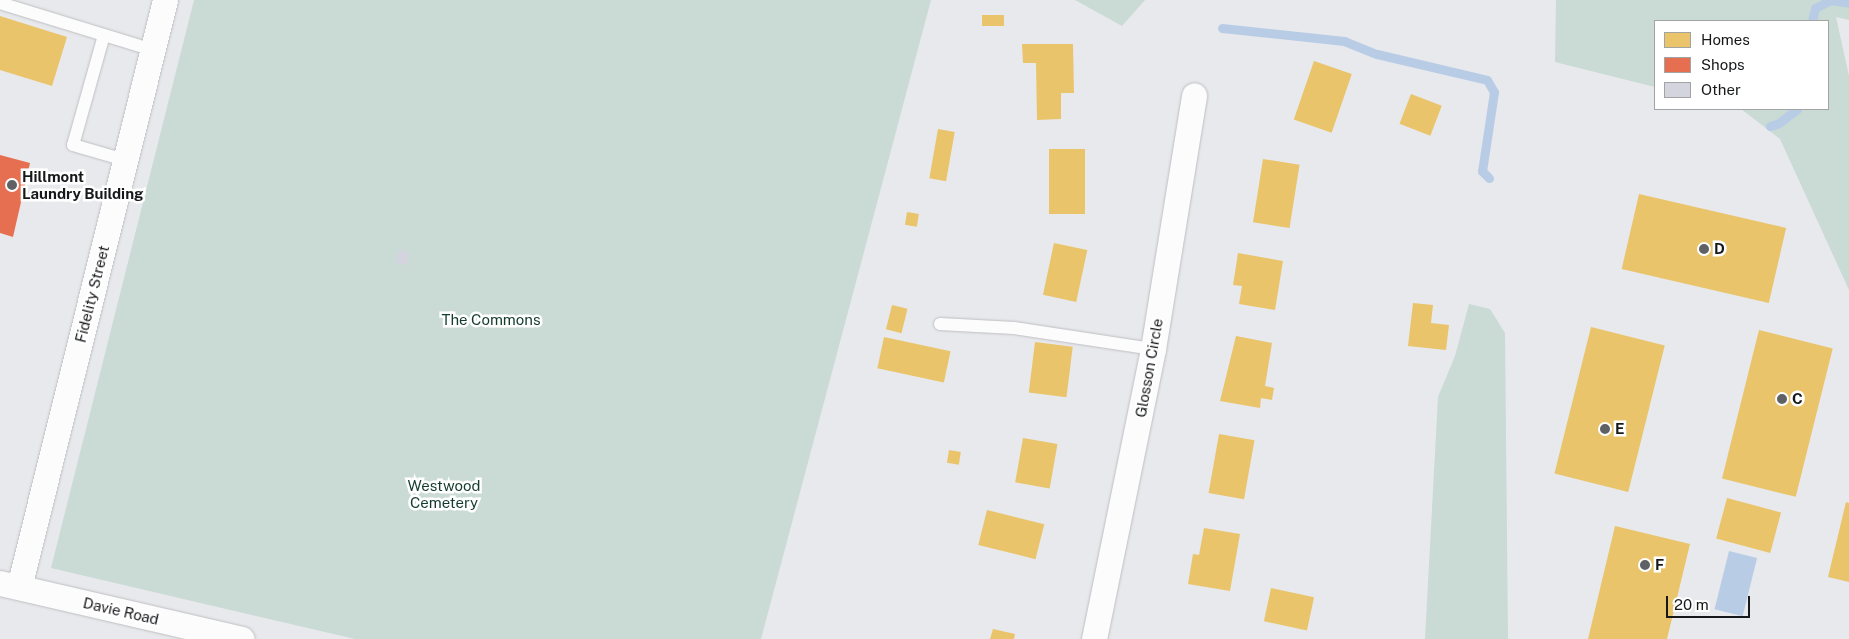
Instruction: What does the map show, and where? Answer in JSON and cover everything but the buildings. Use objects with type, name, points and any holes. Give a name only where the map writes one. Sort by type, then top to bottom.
[{"type":"street","name":"Fidelity Street","points":[[9,585],[125,160],[165,0]]},
{"type":"street","name":"Glosson Circle","points":[[1094,639],[1153,349],[1194,95]]},
{"type":"street","name":"Davie Road","points":[[9,585],[242,639]]},
{"type":"lane","points":[[0,3],[153,50]]},
{"type":"lane","points":[[104,35],[73,145],[125,160]]},
{"type":"lane","points":[[940,324],[1014,328],[1153,349]]},
{"type":"green space","name":"The Commons","points":[[194,0],[931,0],[761,639],[355,639],[51,568]]},
{"type":"green space","points":[[1075,0],[1145,0],[1122,26]]},
{"type":"green space","points":[[1556,0],[1849,0],[1849,20],[1836,17],[1849,76],[1849,290],[1780,139],[1742,110],[1829,110],[1829,20],[1654,20],[1654,87],[1555,62]]},
{"type":"green space","points":[[1469,304],[1490,309],[1505,333],[1508,639],[1425,639],[1438,397],[1455,356]]},
{"type":"water","points":[[1729,551],[1757,558],[1743,616],[1714,609]]},
{"type":"waterway","points":[[1812,20],[1815,8],[1831,0],[1849,3]]},
{"type":"waterway","points":[[1222,28],[1344,41],[1377,54],[1487,80],[1494,92],[1482,171],[1489,178]]},
{"type":"waterway","points":[[1770,126],[1779,123],[1796,110]]},
{"type":"place","name":"Hillmont Laundry Building","points":[[12,185]]},
{"type":"place","name":"D","points":[[1704,249]]},
{"type":"place","name":"C","points":[[1782,399]]},
{"type":"place","name":"E","points":[[1605,429]]},
{"type":"place","name":"F","points":[[1645,565]]},
{"type":"park label","name":"Westwood Cemetery","points":[[444,494]]}]
